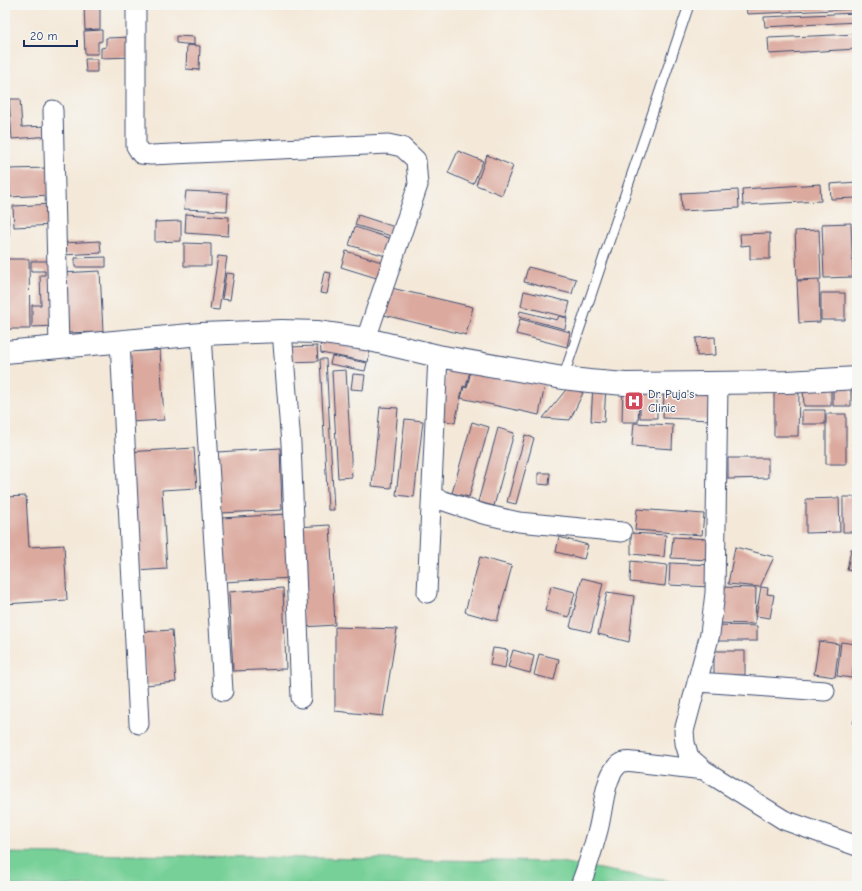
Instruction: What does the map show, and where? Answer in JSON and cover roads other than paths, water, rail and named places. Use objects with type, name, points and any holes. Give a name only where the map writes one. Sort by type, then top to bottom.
[{"type":"street","points":[[136,5],[136,146],[141,154],[159,155],[388,144],[402,148],[416,160],[418,185],[366,339]]},
{"type":"street","points":[[53,110],[59,347]]},
{"type":"street","points":[[282,331],[291,444],[301,698]]},
{"type":"street","points":[[5,352],[201,334],[282,331],[317,332],[366,339],[438,356],[563,378],[625,384],[787,382],[857,378]]},
{"type":"street","points":[[201,334],[223,691]]},
{"type":"street","points":[[120,341],[140,724]]},
{"type":"street","points":[[427,592],[438,356]]},
{"type":"street","points":[[718,383],[715,593],[710,634],[684,731],[685,743],[689,758],[704,770],[784,820],[857,846]]},
{"type":"street","points":[[432,497],[483,514],[519,522],[622,532]]},
{"type":"street","points":[[698,682],[825,691]]},
{"type":"street","points":[[580,886],[598,831],[607,784],[612,772],[618,764],[626,761],[704,770]]},
{"type":"lane","points":[[563,378],[689,5]]},
{"type":"place","name":"Dr. Puja's Clinic","points":[[634,401]]}]
